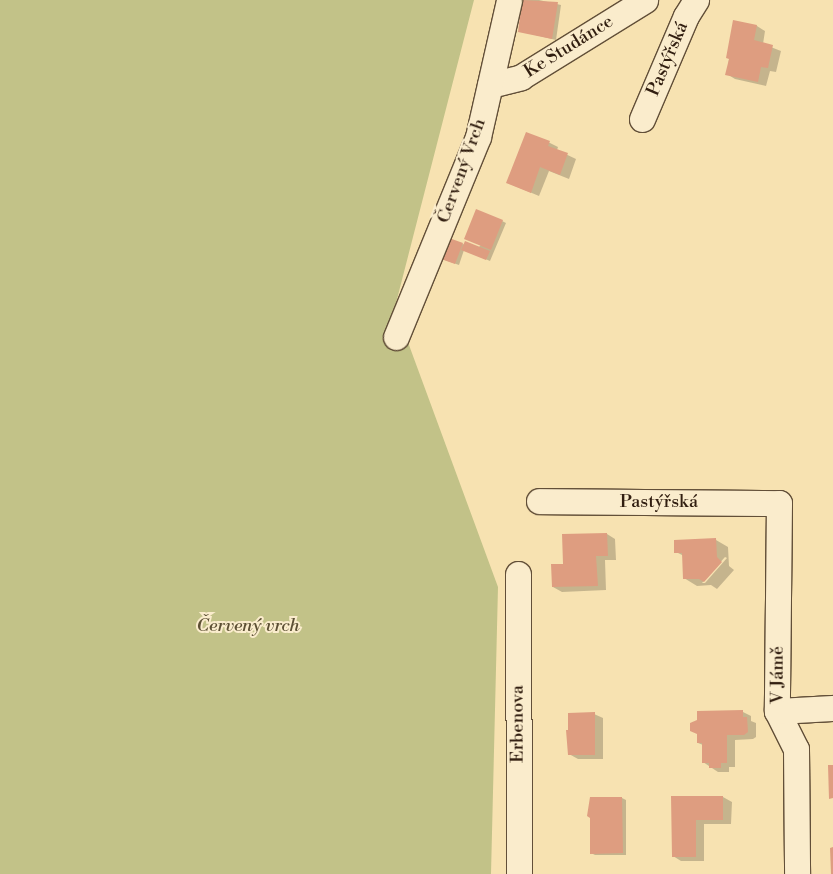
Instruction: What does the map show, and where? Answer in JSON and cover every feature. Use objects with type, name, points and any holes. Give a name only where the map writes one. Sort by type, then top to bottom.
[{"type":"street","name":"Červený Vrch","points":[[396,337],[478,137],[509,0]]},
{"type":"street","name":"Ke Studánce","points":[[490,85],[521,77],[645,0]]},
{"type":"street","name":"Pastýřská","points":[[642,118],[686,16],[696,0]]},
{"type":"street","name":"Pastýřská","points":[[539,501],[779,502]]},
{"type":"street","name":"V Jámě","points":[[779,502],[777,711],[796,749],[797,874]]},
{"type":"street","name":"Erbenova","points":[[518,574],[519,874]]},
{"type":"street","points":[[777,711],[833,708]]},
{"type":"green space","name":"Červený vrch","points":[[0,0],[474,0],[395,307],[498,587],[491,874],[0,874]]},
{"type":"building","points":[[522,0],[558,2],[552,39],[518,32]]},
{"type":"building","points":[[733,20],[757,25],[754,40],[773,45],[768,68],[761,67],[758,82],[725,75],[729,59],[726,58]]},
{"type":"building","points":[[526,132],[550,141],[548,146],[568,153],[560,175],[540,167],[531,193],[506,183]]},
{"type":"building","points":[[476,209],[503,220],[491,250],[464,239]]},
{"type":"building","points":[[449,238],[463,243],[455,264],[441,259]]},
{"type":"building","points":[[465,241],[490,251],[486,260],[461,250]]},
{"type":"building","points":[[607,533],[608,556],[596,556],[598,586],[552,587],[551,564],[563,564],[562,534]]},
{"type":"building","points":[[716,538],[717,557],[722,562],[704,582],[699,579],[683,579],[682,553],[674,553],[674,540]]},
{"type":"building","points":[[743,710],[743,717],[747,717],[748,732],[744,735],[727,735],[727,763],[721,763],[721,768],[709,768],[709,763],[702,763],[702,743],[697,743],[697,734],[690,731],[690,723],[697,720],[697,711]]},
{"type":"building","points":[[595,712],[595,755],[568,755],[566,730],[568,730],[568,713]]},
{"type":"building","points":[[828,765],[833,765],[833,798],[829,799]]},
{"type":"building","points":[[671,796],[723,796],[723,820],[696,820],[696,857],[672,857]]},
{"type":"building","points":[[590,797],[622,797],[623,853],[590,854],[590,818],[587,816]]},
{"type":"building","points":[[833,847],[833,874],[831,874],[830,848]]}]
